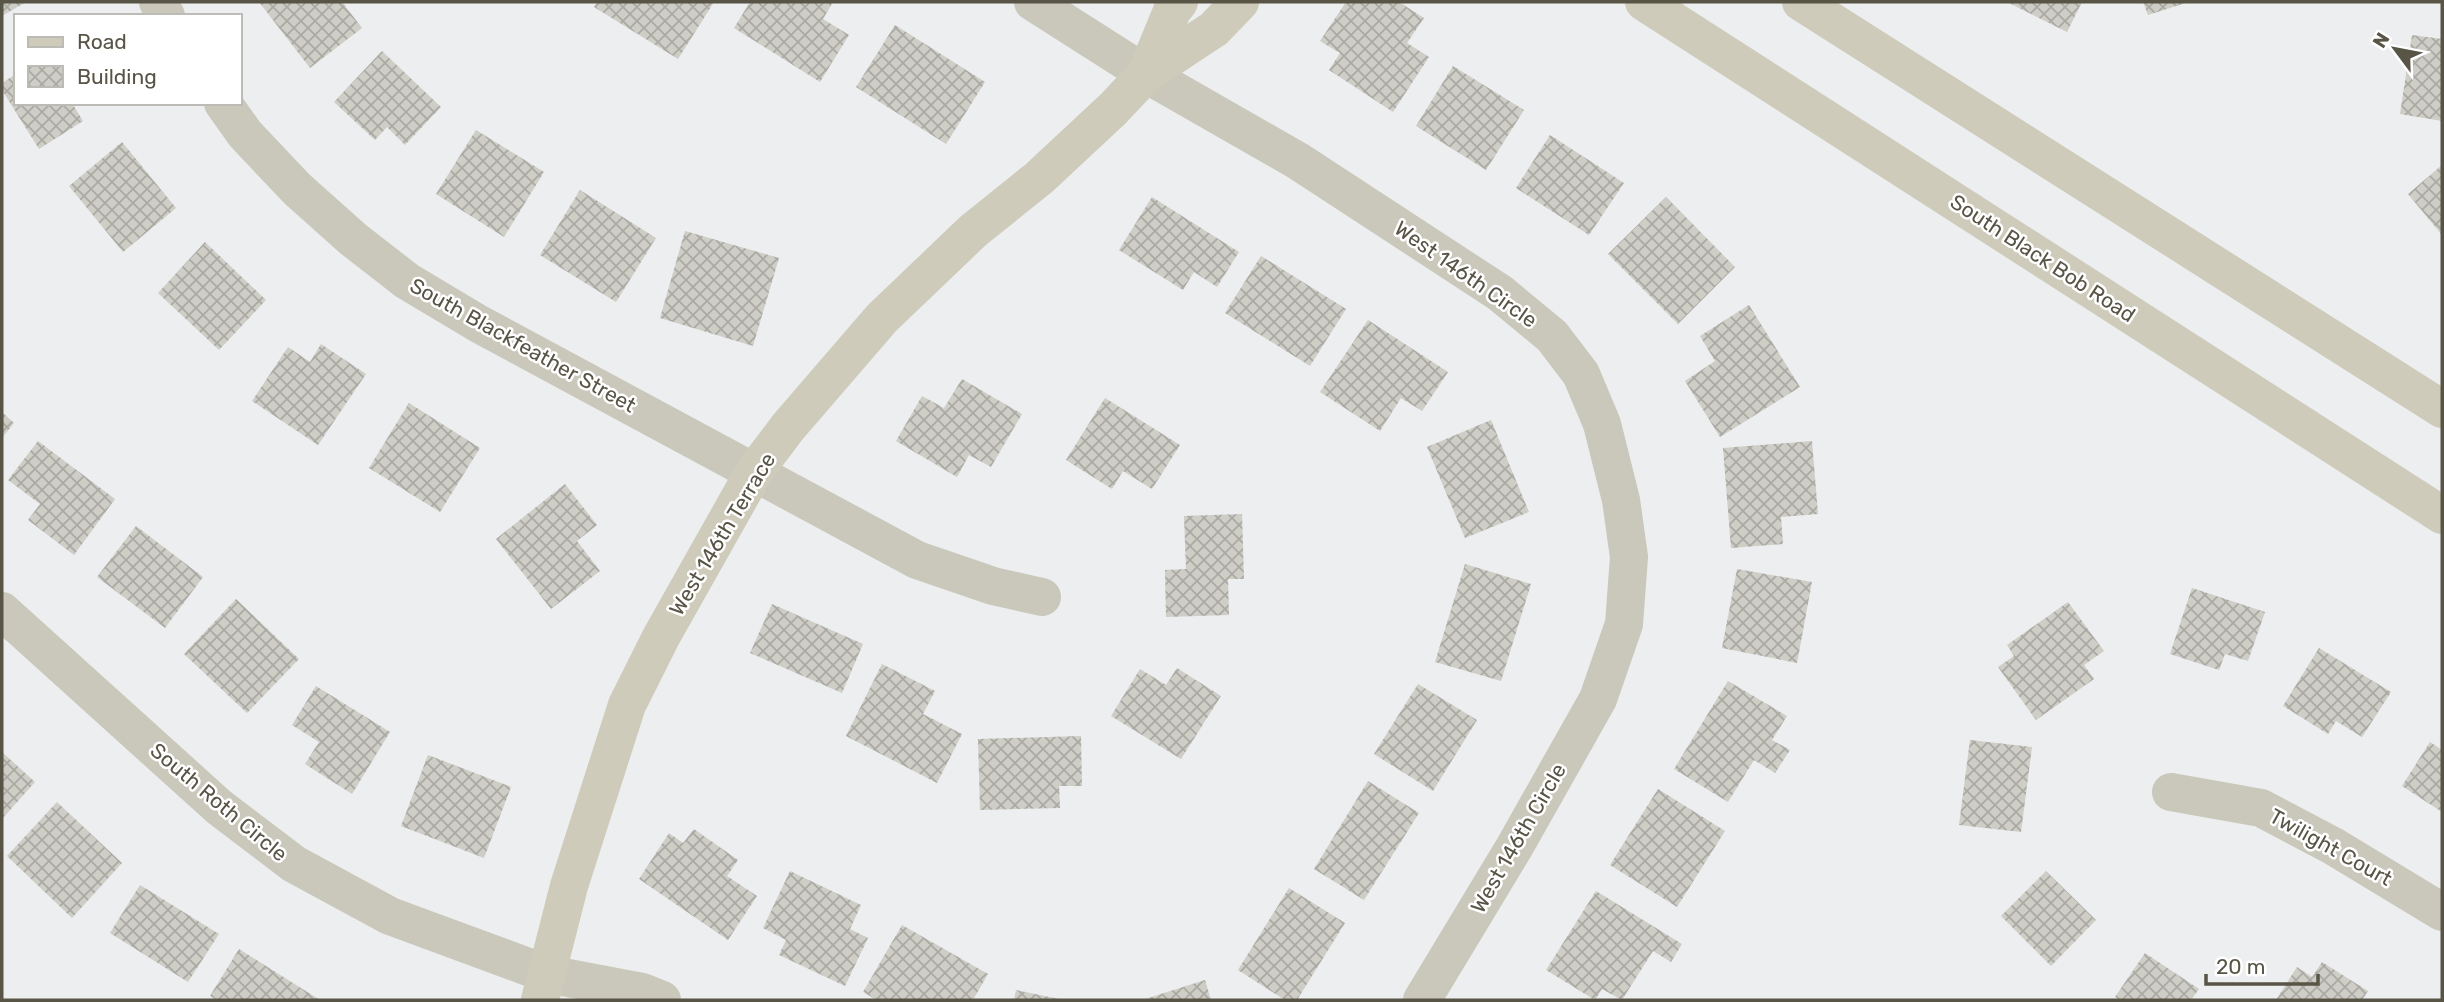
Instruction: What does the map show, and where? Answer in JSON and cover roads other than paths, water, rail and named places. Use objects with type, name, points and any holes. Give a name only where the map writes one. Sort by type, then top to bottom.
[{"type":"main road","name":"West 146th Terrace","points":[[1146,74],[1172,11],[1179,2]]},
{"type":"main road","name":"West 146th Terrace","points":[[543,987],[569,886],[627,705],[661,637],[754,472],[788,427],[882,318],[972,231],[1058,161],[1146,74],[1214,29],[1240,2]]},
{"type":"main road","name":"South Black Bob Road","points":[[1644,2],[2442,515]]},
{"type":"main road","points":[[1801,2],[2442,409]]},
{"type":"street","name":"West 146th Circle","points":[[1033,2],[1146,74],[1298,161],[1500,293],[1552,337],[1581,374],[1602,424],[1622,499],[1629,556],[1624,624],[1598,699],[1515,846],[1422,1000]]},
{"type":"street","name":"South Blackfeather Street","points":[[224,105],[245,134],[296,189],[353,239],[407,281],[479,324],[918,560],[993,586],[1042,597]]},
{"type":"street","name":"South Roth Circle","points":[[2,611],[219,807],[294,864],[390,916],[543,987]]},
{"type":"street","name":"Twilight Court","points":[[2171,792],[2261,808],[2333,846],[2442,912]]},
{"type":"street","points":[[543,987],[642,992],[662,1000]]}]
